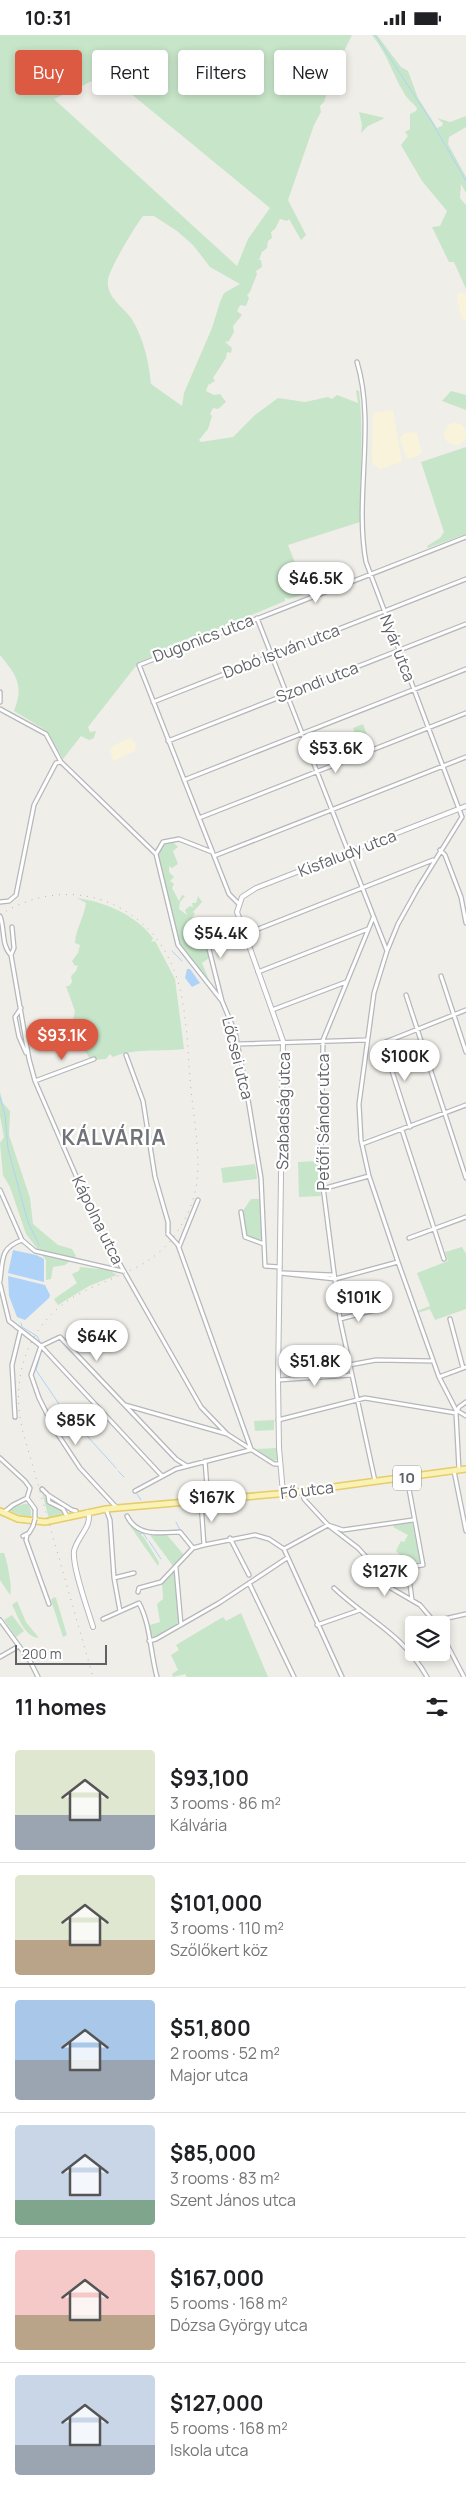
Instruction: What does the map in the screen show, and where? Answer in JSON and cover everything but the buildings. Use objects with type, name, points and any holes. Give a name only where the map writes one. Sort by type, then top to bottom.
[{"type":"main road","name":"Fő utca","points":[[2,1512],[18,1519],[38,1522],[68,1518],[88,1511],[117,1507],[201,1502],[303,1491],[466,1469]]},
{"type":"street","name":"Nyár utca","points":[[357,363],[364,386],[362,529],[369,573],[444,766],[462,819],[440,850]]},
{"type":"street","name":"Dugonics utca","points":[[138,666],[140,663],[465,537]]},
{"type":"street","points":[[465,537],[466,542]]},
{"type":"street","name":"Dobó István utca","points":[[152,701],[466,579]]},
{"type":"street","points":[[257,618],[387,951]]},
{"type":"street","name":"Szondi utca","points":[[168,741],[466,624]]},
{"type":"street","name":"Szabadság utca","points":[[138,666],[229,894],[238,903],[237,917],[283,1041],[278,1380],[278,1420],[283,1493]]},
{"type":"street","points":[[184,780],[466,669]]},
{"type":"street","points":[[0,692],[0,702]]},
{"type":"street","points":[[0,709],[46,734],[61,762],[156,855],[178,945],[222,1001]]},
{"type":"street","points":[[199,818],[466,713]]},
{"type":"street","points":[[156,855],[163,843],[174,839],[213,854],[332,811],[466,757]]},
{"type":"street","points":[[0,903],[12,900],[16,895],[34,805],[56,763],[61,762]]},
{"type":"street","name":"Kisfaludy utca","points":[[238,903],[252,890],[466,806]]},
{"type":"street","points":[[466,912],[447,859],[440,850],[398,924],[387,951],[374,993],[366,1040],[359,1104],[362,1144],[370,1175],[433,1361],[456,1412],[456,1470],[466,1531]]},
{"type":"street","points":[[243,935],[434,860]]},
{"type":"street","points":[[464,907],[462,912],[466,923]]},
{"type":"street","name":"Kápolna utca","points":[[0,916],[3,924],[5,947],[11,955],[28,1059],[35,1081],[96,1222],[122,1271],[201,1407],[227,1434],[274,1464],[280,1465]]},
{"type":"street","name":"Petőfi Sándor utca","points":[[373,918],[323,1040],[322,1189],[340,1319],[375,1482]]},
{"type":"street","name":"Lőcsei utca","points":[[202,921],[222,1001],[232,1021],[238,1043],[257,1149],[264,1244]]},
{"type":"street","name":"Kápolna utca","points":[[11,955],[14,948],[12,927]]},
{"type":"street","points":[[257,972],[369,929]]},
{"type":"street","points":[[441,976],[466,1052]]},
{"type":"street","points":[[272,1010],[347,982]]},
{"type":"street","points":[[406,995],[466,1178]]},
{"type":"street","points":[[21,1008],[16,1013],[16,1022],[28,1059]]},
{"type":"street","points":[[410,1127],[383,1043],[466,1010]]},
{"type":"street","points":[[16,1022],[22,1021]]},
{"type":"street","points":[[18,1033],[24,1032]]},
{"type":"street","points":[[238,1043],[366,1040]]},
{"type":"street","points":[[126,1055],[142,1094],[155,1177],[168,1222],[168,1234],[178,1246],[251,1450],[176,1469],[135,1491]]},
{"type":"street","points":[[35,1081],[94,1059]]},
{"type":"street","points":[[362,1144],[466,1105]]},
{"type":"street","points":[[402,1130],[444,1259]]},
{"type":"street","points":[[322,1189],[370,1175]]},
{"type":"street","points":[[0,1190],[22,1239],[43,1254],[122,1271]]},
{"type":"street","points":[[178,1246],[195,1213],[198,1200]]},
{"type":"street","points":[[241,1212],[245,1237],[264,1244],[265,1266],[280,1267]]},
{"type":"street","points":[[408,1238],[466,1217]]},
{"type":"street","points":[[22,1239],[10,1244],[5,1251],[0,1283],[9,1321],[20,1332],[41,1346],[162,1476]]},
{"type":"street","points":[[280,1273],[332,1275],[335,1279],[398,1262]]},
{"type":"street","points":[[340,1319],[374,1310]]},
{"type":"street","points":[[439,1377],[464,1367],[450,1319]]},
{"type":"street","points":[[15,1417],[12,1365],[20,1332]]},
{"type":"street","points":[[117,1507],[80,1469],[55,1430],[39,1398],[31,1375],[41,1346],[60,1337],[176,1459],[187,1466]]},
{"type":"street","points":[[349,1365],[376,1360],[433,1361]]},
{"type":"street","points":[[278,1380],[352,1375]]},
{"type":"street","points":[[278,1420],[358,1399],[372,1398],[456,1412],[466,1416]]},
{"type":"street","points":[[456,1412],[466,1402]]},
{"type":"street","points":[[124,1405],[227,1434]]},
{"type":"street","points":[[210,1430],[217,1424]]},
{"type":"street","points":[[0,1458],[29,1485],[30,1491],[26,1498],[2,1512]]},
{"type":"street","points":[[176,1459],[176,1469]]},
{"type":"street","points":[[205,1461],[208,1501]]},
{"type":"street","points":[[379,1571],[408,1569],[423,1565],[406,1478]]},
{"type":"street","points":[[42,1489],[48,1495],[76,1511]]},
{"type":"street","points":[[303,1491],[304,1499],[328,1525],[358,1548],[379,1571],[384,1585],[412,1600],[425,1609],[430,1616]]},
{"type":"street","points":[[48,1495],[50,1502],[63,1509],[68,1518]]},
{"type":"street","points":[[26,1498],[35,1509],[35,1519],[33,1526],[25,1535],[49,1604]]},
{"type":"street","points":[[201,1502],[204,1545]]},
{"type":"street","points":[[106,1509],[110,1520],[114,1578],[120,1611]]},
{"type":"street","points":[[88,1511],[89,1522],[76,1545],[74,1555],[93,1627]]},
{"type":"street","points":[[127,1516],[143,1531],[180,1532],[193,1548]]},
{"type":"street","points":[[284,1549],[328,1525],[343,1530],[413,1520]]},
{"type":"street","points":[[138,1592],[139,1588],[161,1581],[193,1548],[230,1538],[255,1535],[269,1539],[284,1549],[316,1625],[342,1677]]},
{"type":"street","points":[[230,1538],[249,1575]]},
{"type":"street","points":[[149,1641],[181,1625],[287,1558]]},
{"type":"street","points":[[176,1567],[181,1625]]},
{"type":"street","points":[[408,1569],[412,1600]]},
{"type":"street","points":[[114,1578],[134,1573]]},
{"type":"street","points":[[249,1583],[294,1677]]},
{"type":"street","points":[[334,1588],[360,1611],[398,1639],[410,1651],[427,1677]]},
{"type":"street","points":[[103,1619],[139,1603],[148,1620],[149,1641],[157,1677]]},
{"type":"street","points":[[316,1625],[360,1611]]},
{"type":"street","points":[[450,1619],[466,1614]]},
{"type":"street","points":[[0,1620],[38,1677]]},
{"type":"street","points":[[0,1657],[19,1646]]},
{"type":"street","points":[[450,1650],[464,1677]]},
{"type":"green space","points":[[0,35],[352,35],[345,50],[274,50],[274,95],[326,95],[324,102],[320,106],[321,112],[314,125],[288,200],[306,235],[301,240],[289,219],[287,221],[280,219],[275,229],[271,232],[272,238],[268,241],[267,248],[262,252],[259,260],[261,260],[262,267],[256,271],[257,274],[247,295],[249,298],[246,306],[240,305],[237,311],[242,315],[233,326],[234,332],[229,341],[225,342],[232,348],[231,353],[227,352],[226,358],[213,378],[215,381],[208,385],[206,391],[214,395],[220,394],[226,402],[218,409],[213,408],[210,414],[212,416],[208,429],[199,440],[201,442],[233,437],[255,415],[278,398],[305,402],[328,397],[332,399],[337,395],[358,403],[356,390],[359,391],[362,439],[360,522],[288,545],[307,593],[289,599],[285,598],[285,601],[139,662],[88,727],[90,732],[96,731],[94,738],[89,740],[81,736],[63,759],[47,731],[14,711],[18,687],[15,675],[0,655]],"holes":[[[15,50],[82,50],[82,86],[92,81],[92,50],[168,50],[168,95],[133,95],[270,208],[248,239],[237,266],[54,99],[62,95],[15,95]],[[143,216],[154,216],[177,231],[193,245],[210,267],[240,284],[224,293],[212,328],[184,393],[182,406],[151,384],[149,368],[137,328],[130,316],[113,298],[108,287],[110,274],[129,237]]]},
{"type":"green space","points":[[372,35],[377,35],[401,67],[408,71],[418,98],[437,128],[442,126],[443,123],[437,118],[450,122],[466,116],[466,127],[449,137],[448,144],[466,177],[466,193],[461,184],[460,198],[466,205],[466,289],[454,262],[449,262],[432,227],[440,226],[447,211],[422,181],[401,145],[408,136],[405,132],[410,129],[410,114],[416,111],[417,108],[404,93],[382,49]]},
{"type":"green space","points":[[359,112],[385,118],[368,126],[361,133],[362,125]]},
{"type":"green space","points":[[451,391],[466,395],[466,410],[442,401]]},
{"type":"green space","points":[[466,447],[466,534],[428,548],[427,546],[440,538],[444,532],[421,462]]},
{"type":"green space","points":[[363,724],[370,743],[361,747],[353,728]]},
{"type":"green space","points":[[173,842],[178,847],[173,851],[178,864],[172,868],[169,866],[169,872],[174,877],[170,881],[174,884],[172,888],[179,901],[182,895],[185,896],[180,902],[179,909],[187,915],[185,910],[190,906],[193,907],[192,903],[196,903],[198,896],[202,902],[193,912],[195,914],[192,918],[206,943],[209,958],[202,963],[209,980],[207,983],[179,945],[158,855],[162,845]]},
{"type":"green space","points":[[77,898],[108,906],[128,916],[153,938],[151,942],[155,941],[175,979],[184,1049],[137,1051],[113,1057],[110,1054],[106,1059],[91,1060],[83,1048],[88,1045],[78,1032],[86,1028],[80,1027],[77,1020],[74,1025],[72,1024],[75,1011],[66,986],[69,986],[72,982],[71,976],[76,971],[78,965],[75,966],[72,961],[78,953],[80,945],[75,943],[86,903]]},
{"type":"green space","points":[[0,1092],[3,1103],[10,1111],[9,1135],[30,1198],[33,1224],[58,1245],[72,1249],[76,1256],[65,1265],[53,1267],[51,1279],[46,1280],[46,1260],[26,1234],[10,1187],[3,1175],[0,1143],[4,1137],[0,1116]]},
{"type":"green space","points":[[319,1161],[321,1196],[299,1197],[298,1162]]},
{"type":"green space","points":[[255,1164],[257,1179],[223,1183],[221,1168]]},
{"type":"green space","points":[[251,1199],[261,1199],[263,1242],[246,1235],[242,1212]]},
{"type":"green space","points":[[462,1247],[466,1254],[466,1309],[435,1320],[430,1309],[418,1313],[417,1311],[430,1306],[417,1273],[448,1261],[445,1252]]},
{"type":"green space","points":[[80,1267],[109,1270],[117,1275],[89,1286],[58,1305],[54,1299],[77,1283],[72,1274],[79,1271]]},
{"type":"green space","points":[[329,1352],[339,1352],[339,1371],[329,1372]]},
{"type":"green space","points":[[274,1420],[274,1430],[255,1431],[254,1421]]},
{"type":"green space","points":[[277,1448],[277,1460],[273,1461],[256,1449]]},
{"type":"green space","points":[[42,1492],[48,1502],[62,1511],[63,1515],[49,1519]]},
{"type":"green space","points":[[28,1504],[31,1510],[31,1519],[10,1511],[14,1507]]},
{"type":"green space","points":[[412,1522],[421,1565],[418,1565],[417,1562],[412,1563],[413,1566],[400,1567],[406,1561],[396,1551],[401,1541],[404,1542],[408,1535],[393,1527],[395,1524]]},
{"type":"green space","points":[[128,1523],[131,1523],[145,1539],[159,1562],[158,1566]]},
{"type":"green space","points":[[150,1535],[167,1535],[184,1555],[173,1566]]},
{"type":"green space","points":[[0,1553],[4,1553],[7,1562],[10,1595],[0,1580]]},
{"type":"green space","points":[[174,1572],[180,1624],[155,1638],[150,1635],[150,1625],[160,1622],[157,1604],[163,1599],[162,1582]]},
{"type":"green space","points":[[54,1597],[56,1598],[67,1635],[63,1637],[51,1600]]},
{"type":"green space","points":[[17,1601],[26,1622],[39,1638],[29,1634],[22,1625],[12,1605]]},
{"type":"green space","points":[[241,1613],[268,1677],[187,1677],[185,1674],[173,1677],[172,1674],[178,1670],[171,1655],[179,1650],[176,1645],[223,1617],[226,1621]]},
{"type":"green space","points":[[12,1615],[24,1631],[16,1637],[4,1620]]},
{"type":"sand","points":[[462,292],[466,295],[466,321],[461,318],[457,295]]},
{"type":"sand","points":[[393,410],[402,462],[380,469],[373,464],[372,457],[373,413]]},
{"type":"sand","points":[[455,423],[463,426],[466,434],[463,442],[455,445],[447,442],[444,434],[447,426]]},
{"type":"sand","points":[[416,432],[422,452],[418,456],[409,459],[406,457],[400,438],[405,433]]},
{"type":"sand","points":[[130,738],[136,743],[135,751],[113,761],[110,749],[114,745]]},
{"type":"water","points":[[187,969],[190,969],[200,983],[192,987],[185,978]]},
{"type":"water","points":[[13,1250],[36,1255],[44,1259],[44,1282],[8,1273]]},
{"type":"water","points":[[8,1276],[45,1285],[50,1295],[25,1320],[17,1317],[9,1296]]},
{"type":"waterway","points":[[375,35],[430,119],[466,181]]},
{"type":"waterway","points":[[172,951],[182,961]]},
{"type":"waterway","points":[[0,1097],[5,1115],[8,1149],[28,1222],[39,1245]]},
{"type":"waterway","points":[[21,1323],[22,1327],[37,1336],[40,1342]]},
{"type":"waterway","points":[[41,1352],[36,1370],[61,1407],[116,1468]]},
{"type":"waterway","points":[[118,1471],[124,1477]]},
{"type":"waterway","points":[[137,1494],[141,1500]]},
{"type":"waterway","points":[[176,1522],[180,1530]]},
{"type":"waterway","points":[[155,1531],[180,1530],[183,1534]]},
{"type":"waterway","points":[[139,1534],[143,1533],[147,1539]]},
{"type":"waterway","points":[[149,1541],[161,1559]]},
{"type":"railway","points":[[0,915],[12,908],[36,899],[63,895],[76,895],[102,900],[123,909],[142,923],[164,949],[180,989],[186,1023],[198,1158],[196,1187],[187,1214],[172,1238],[162,1250],[150,1259],[138,1267],[81,1293],[63,1304],[48,1318],[36,1334],[27,1352],[21,1371],[19,1411],[23,1432],[93,1677]]},
{"type":"district","name":"KÁLVÁRIA","points":[[114,1138]]}]
